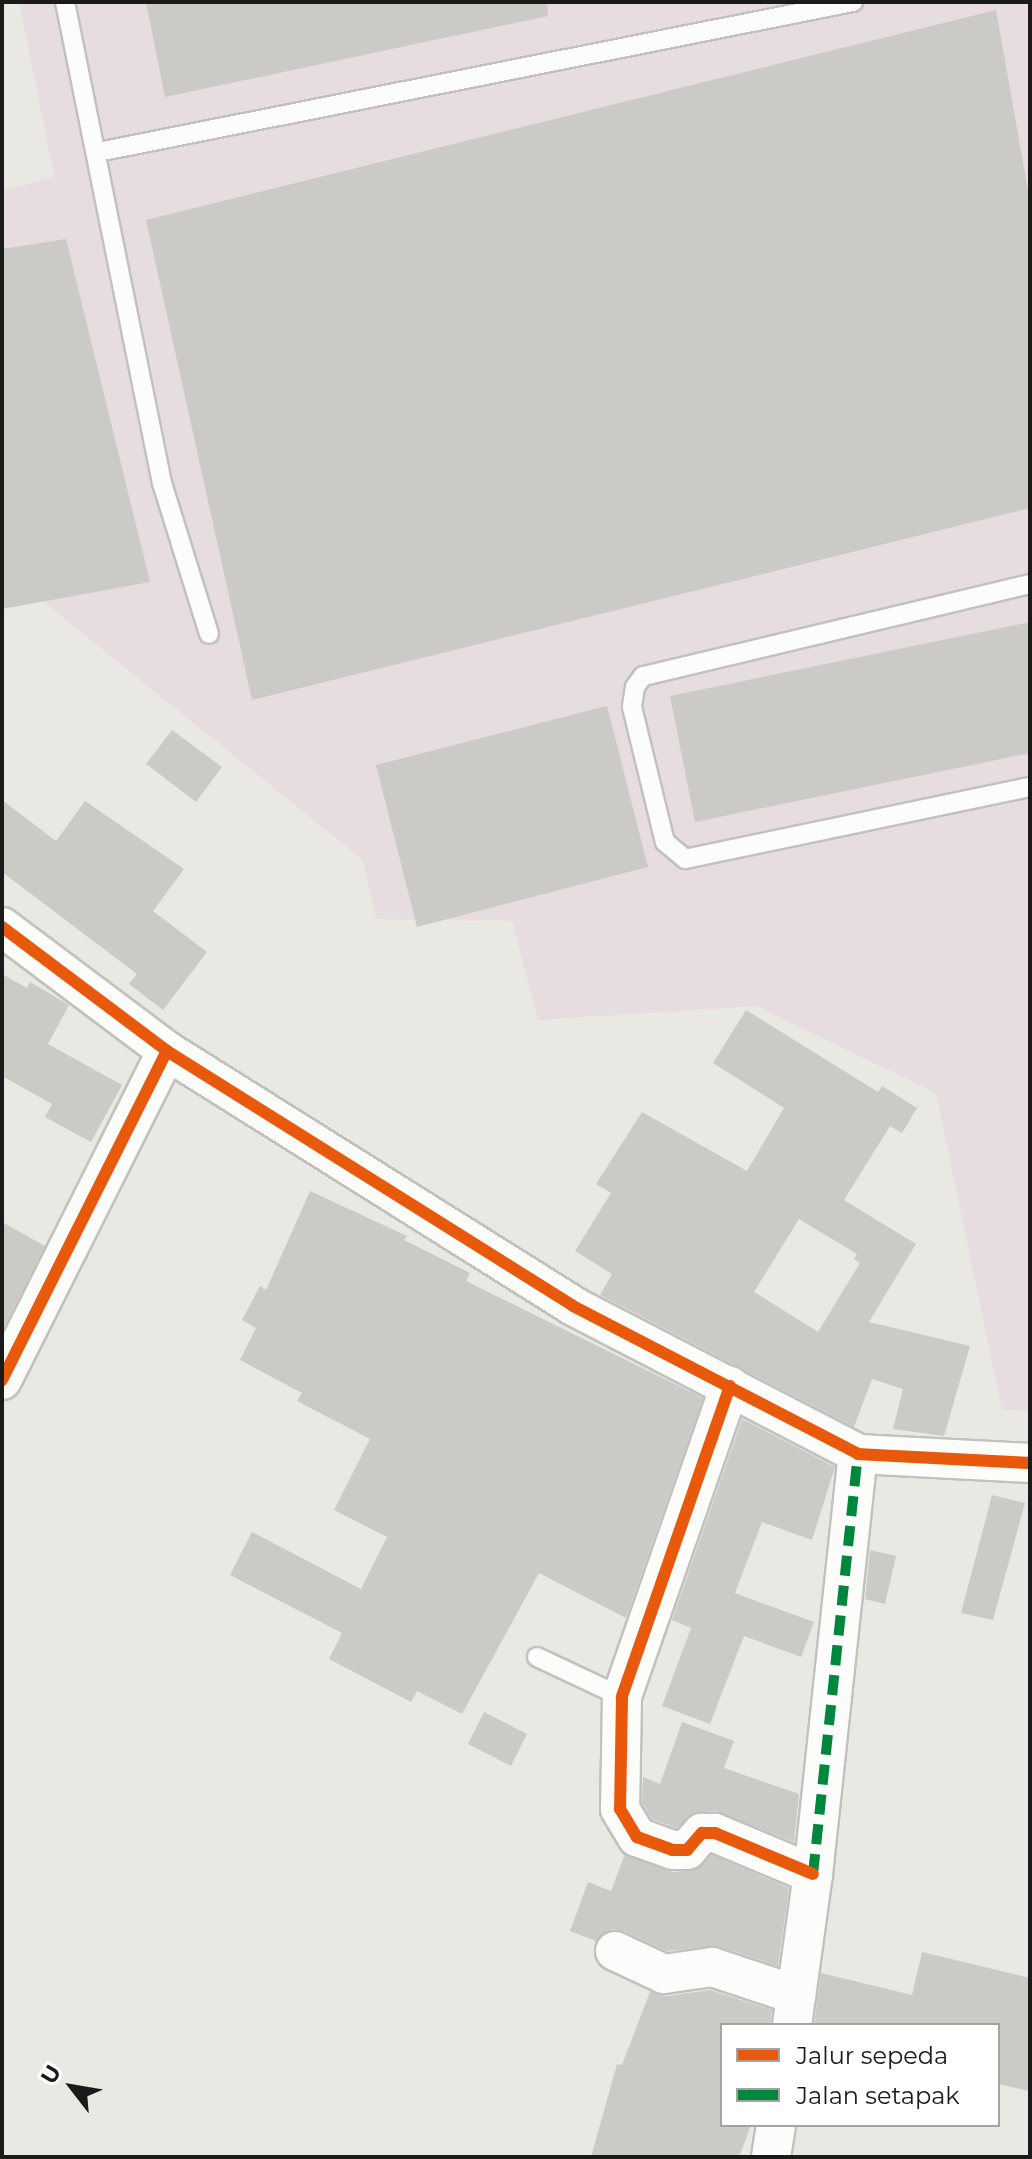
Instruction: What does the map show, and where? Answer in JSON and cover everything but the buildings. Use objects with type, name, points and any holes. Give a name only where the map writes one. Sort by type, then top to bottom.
[{"type":"street","points":[[2,927],[167,1051],[573,1306],[858,1454],[1030,1463]]},
{"type":"street","points":[[2,1380],[167,1051]]},
{"type":"street","points":[[730,1386],[622,1697],[620,1809],[637,1837],[682,1851],[702,1833],[715,1833],[813,1874]]},
{"type":"street","points":[[615,1951],[656,1972],[678,1975],[712,1967],[794,2010],[813,1874],[858,1454]]},
{"type":"street","points":[[771,2157],[776,2127]]},
{"type":"lane","points":[[65,2],[98,152],[162,483],[209,634]]},
{"type":"lane","points":[[98,152],[853,2]]},
{"type":"lane","points":[[1030,584],[643,676],[635,687],[632,707],[665,842],[685,859],[1030,787]]},
{"type":"lane","points":[[537,1657],[622,1697]]},
{"type":"shaded area","points":[[19,2],[1030,2],[1030,1411],[1002,1410],[936,1093],[756,1006],[538,1020],[512,921],[376,919],[363,860],[2,568],[2,192],[54,176]]},
{"type":"marked path","points":[[813,1874],[858,1454]]},
{"type":"cycle path","points":[[2,927],[167,1051],[573,1306],[858,1454],[1030,1463]]},
{"type":"cycle path","points":[[2,1380],[167,1051]]},
{"type":"cycle path","points":[[730,1386],[622,1697],[620,1809],[637,1837],[673,1850],[687,1850],[702,1833],[715,1833],[813,1874]]}]
